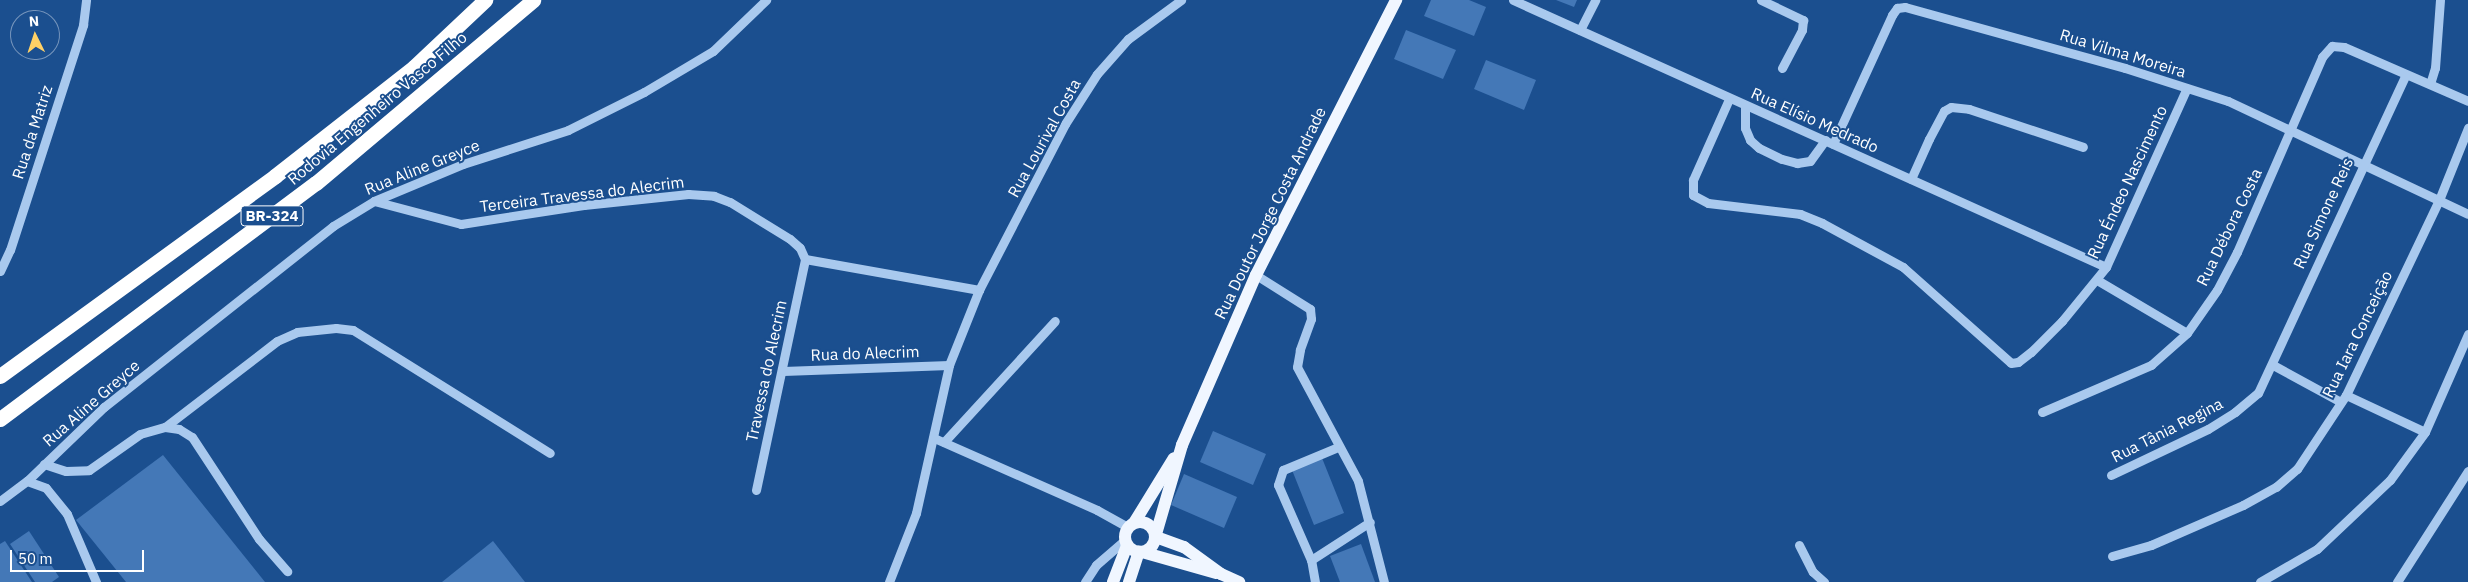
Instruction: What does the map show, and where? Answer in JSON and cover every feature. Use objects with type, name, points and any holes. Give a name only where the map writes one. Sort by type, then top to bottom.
[{"type":"highway","name":"Rodovia Engenheiro Vasco Filho","points":[[0,376],[283,170],[414,66],[485,0]]},
{"type":"highway","name":"Rodovia Engenheiro Vasco Filho","points":[[0,420],[316,184],[533,0]]},
{"type":"main road","name":"Rua Doutor Jorge Costa Andrade","points":[[1156,536],[1182,445],[1256,275],[1396,0]]},
{"type":"main road","name":"Rua Doutor Jorge Costa Andrade","points":[[1131,525],[1182,445]]},
{"type":"main road","points":[[1113,582],[1131,525],[1148,523],[1156,536],[1184,547],[1221,574]]},
{"type":"main road","points":[[1128,582],[1141,552],[1152,547],[1156,536]]},
{"type":"main road","points":[[1126,543],[1141,552],[1221,574],[1239,582]]},
{"type":"street","name":"Rua da Matriz","points":[[0,271],[10,250],[83,25],[86,0]]},
{"type":"street","name":"Rua Aline Greyce","points":[[0,501],[27,481],[104,407],[333,226],[374,201],[463,164],[568,130],[644,92],[713,51],[766,0]]},
{"type":"street","name":"Rua Lourival Costa","points":[[889,582],[916,513],[949,366],[979,290],[1064,124],[1097,74],[1128,39],[1181,0]]},
{"type":"street","name":"Rua Elísio Medrado","points":[[1513,0],[1729,99],[2106,267]]},
{"type":"street","points":[[1580,30],[1594,0]]},
{"type":"street","points":[[1761,0],[1800,17],[1802,30],[1782,68]]},
{"type":"street","points":[[2430,84],[2435,68],[2440,0]]},
{"type":"street","name":"Rua Vilma Moreira","points":[[1829,142],[1897,8],[1950,17],[2186,88],[2254,112],[2468,214]]},
{"type":"street","name":"Rua Débora Costa","points":[[2042,412],[2151,364],[2187,333],[2233,260],[2292,130],[2322,57],[2332,46],[2344,47],[2405,76]]},
{"type":"street","points":[[2405,76],[2430,84],[2468,101]]},
{"type":"street","name":"Rua Simone Reis","points":[[2273,365],[2298,301],[2405,76]]},
{"type":"street","name":"Rua Éndeo Nascimento","points":[[1729,99],[1693,180],[1693,194],[1708,203],[1800,214],[1822,223],[1903,267],[2004,359],[2018,362],[2031,352],[2097,280],[2106,267],[2186,88]]},
{"type":"street","points":[[1745,105],[1745,128],[1750,140],[1759,148],[1782,159],[1797,163],[1810,162],[1829,142]]},
{"type":"street","points":[[1911,179],[1944,111],[1957,106],[2083,147]]},
{"type":"street","name":"Rua Iara Conceição","points":[[2112,556],[2151,545],[2276,487],[2297,469],[2344,398],[2439,200],[2468,128]]},
{"type":"street","name":"Terceira Travessa do Alecrim","points":[[374,201],[461,224],[584,205],[688,194],[714,196],[730,202],[790,239],[800,248],[805,259]]},
{"type":"street","points":[[805,259],[979,290]]},
{"type":"street","name":"Travessa do Alecrim","points":[[756,490],[783,371],[805,259]]},
{"type":"street","points":[[1256,275],[1310,309],[1312,319],[1300,350],[1297,366],[1338,447],[1358,481],[1384,582]]},
{"type":"street","points":[[2097,280],[2187,333]]},
{"type":"street","points":[[944,442],[1055,321]]},
{"type":"street","points":[[44,464],[66,471],[90,470],[140,434],[165,427],[277,340],[297,332],[336,328],[353,330],[550,453]]},
{"type":"street","points":[[2260,582],[2318,549],[2366,505],[2402,466],[2425,432],[2468,334]]},
{"type":"street","points":[[2273,365],[2344,398],[2425,432]]},
{"type":"street","name":"Rua Tânia Regina","points":[[2111,475],[2235,412],[2258,393],[2273,365]]},
{"type":"street","name":"Rua do Alecrim","points":[[783,371],[949,366]]},
{"type":"street","points":[[165,427],[179,429],[192,437],[260,539],[287,571]]},
{"type":"street","points":[[934,438],[1131,525]]},
{"type":"street","points":[[1315,582],[1311,560],[1278,485],[1283,470],[1338,447]]},
{"type":"street","points":[[2397,582],[2468,471]]},
{"type":"street","points":[[27,481],[46,488],[67,514],[96,582]]},
{"type":"street","points":[[1311,560],[1370,522]]},
{"type":"street","points":[[1085,582],[1096,565],[1126,543]]},
{"type":"street","points":[[1799,545],[1813,572],[1824,582]]},
{"type":"building","points":[[1431,0],[1469,0],[1486,7],[1474,36],[1424,16]]},
{"type":"building","points":[[1556,0],[1577,0],[1574,7]]},
{"type":"building","points":[[1406,30],[1456,50],[1443,79],[1394,59]]},
{"type":"building","points":[[1486,60],[1536,80],[1524,110],[1474,89]]},
{"type":"building","points":[[1213,431],[1266,454],[1253,485],[1200,462]]},
{"type":"building","points":[[163,455],[265,582],[126,582],[76,520]]},
{"type":"building","points":[[1322,458],[1344,513],[1314,525],[1292,470]]},
{"type":"building","points":[[1184,474],[1237,497],[1224,528],[1171,505]]},
{"type":"building","points":[[29,531],[59,577],[52,582],[35,582],[10,544]]},
{"type":"building","points":[[5,541],[32,582],[0,582],[0,544]]},
{"type":"building","points":[[493,541],[525,582],[442,582]]},
{"type":"building","points":[[1361,544],[1375,582],[1340,582],[1330,556]]}]
